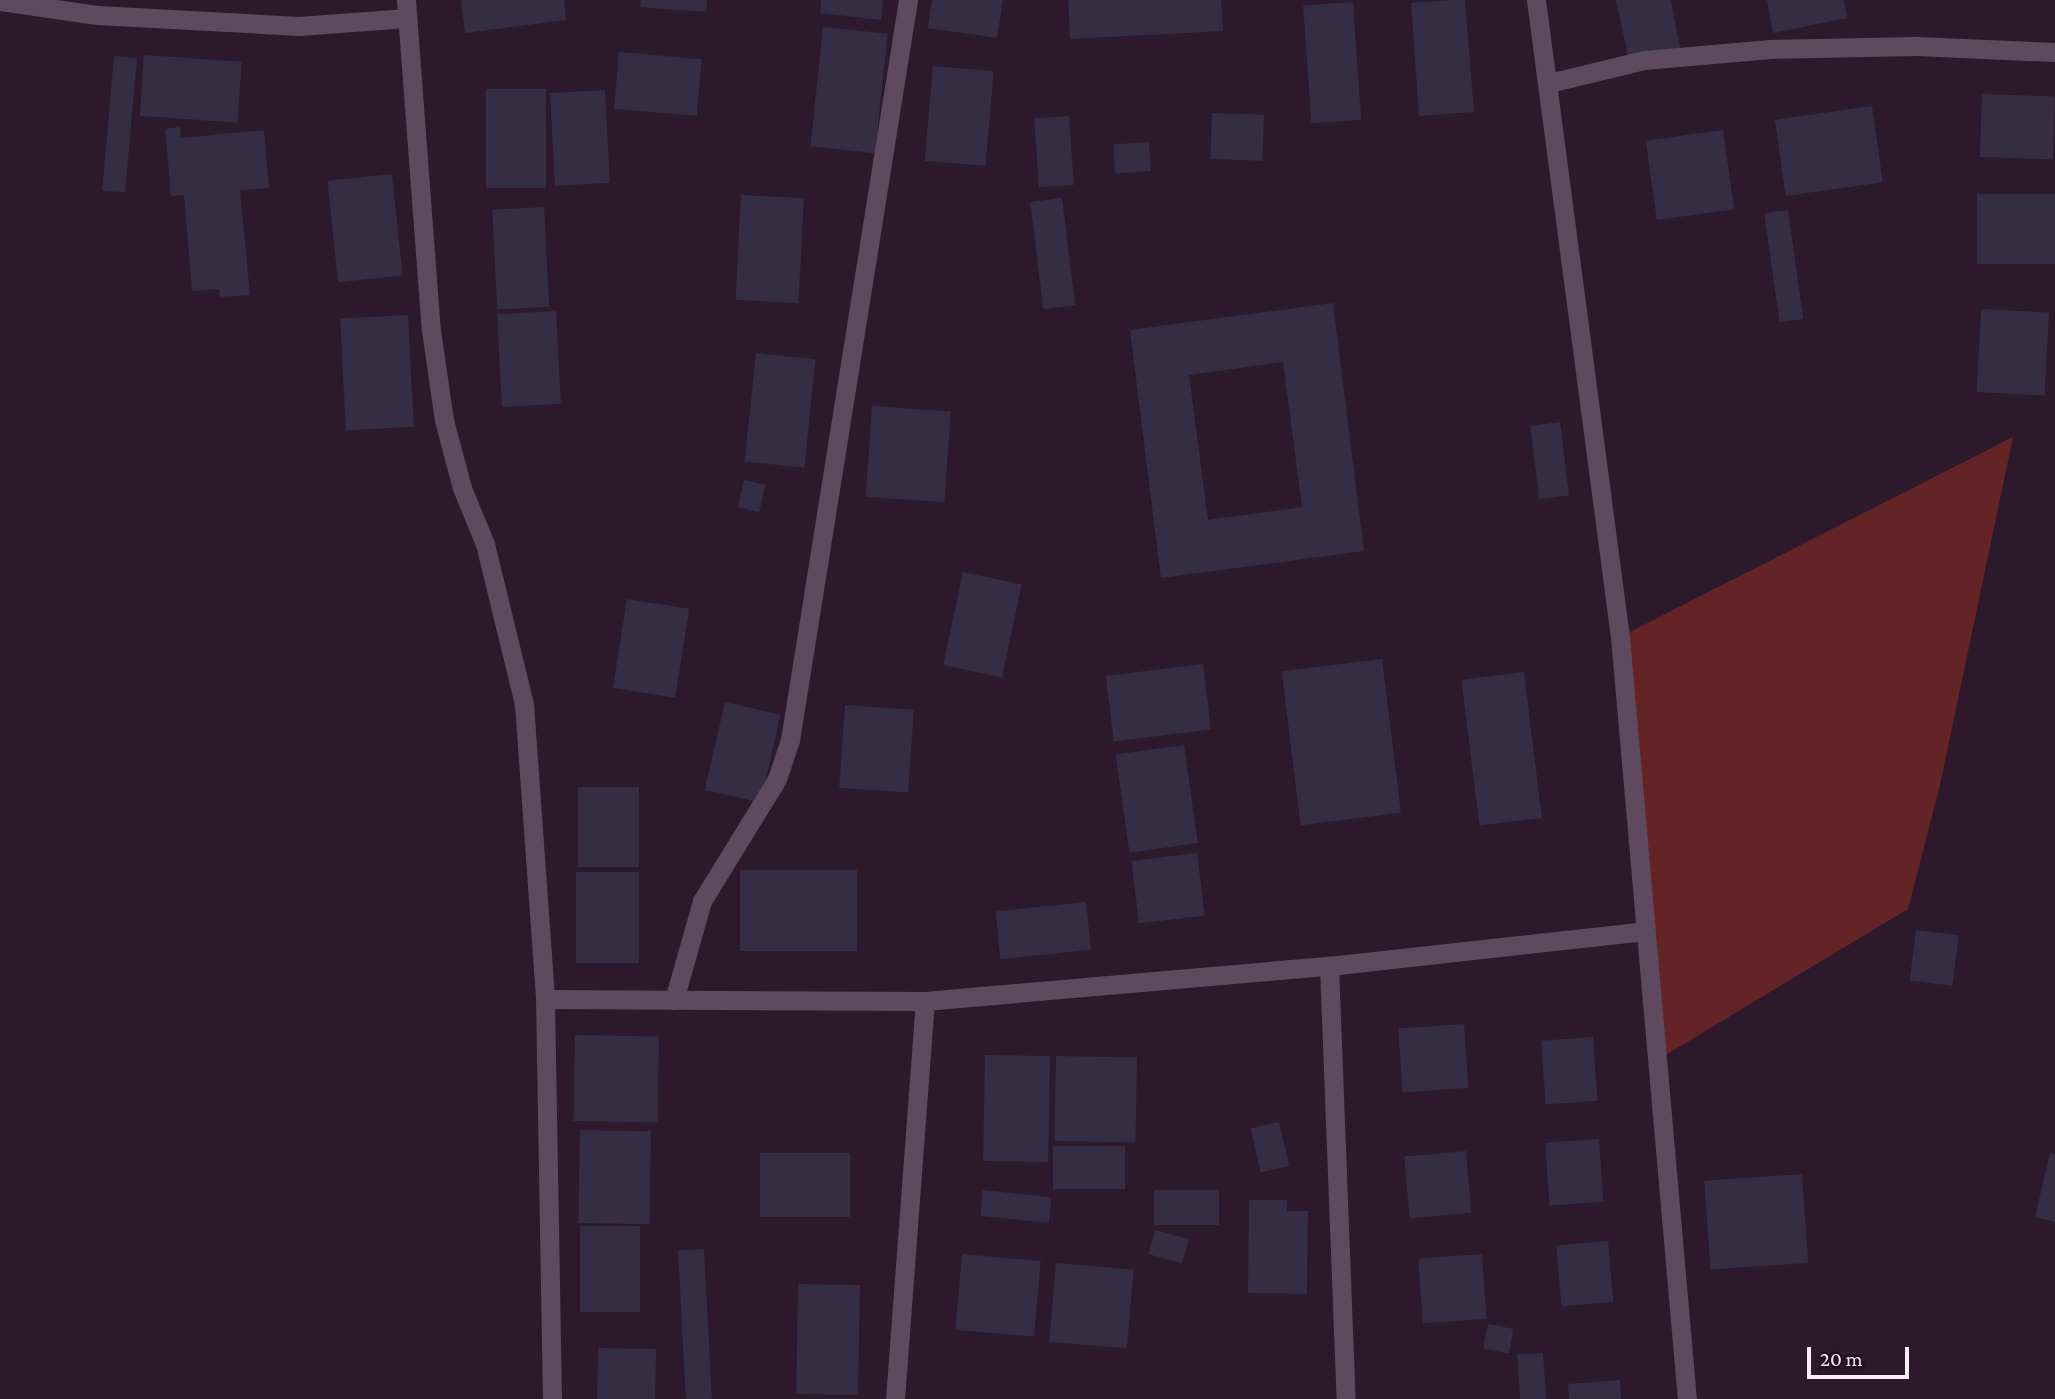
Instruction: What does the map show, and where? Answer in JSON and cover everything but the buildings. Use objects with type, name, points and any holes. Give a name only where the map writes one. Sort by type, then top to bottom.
[{"type":"street","points":[[674,1000],[702,901],[777,779],[790,740],[908,0]]},
{"type":"street","points":[[1536,0],[1620,637],[1687,1399]]},
{"type":"street","points":[[0,1],[97,15],[299,26],[406,9],[431,330],[444,420],[462,488],[488,557],[524,704],[545,999],[552,1399]]},
{"type":"street","points":[[1549,83],[1644,60],[1771,48],[1916,46],[2055,52]]},
{"type":"street","points":[[545,999],[925,1001],[1329,966],[1645,931]]},
{"type":"street","points":[[1329,966],[1346,1399]]},
{"type":"street","points":[[895,1399],[925,1001]]},
{"type":"shaded area","points":[[2013,437],[1940,785],[1908,909],[1659,1059],[1620,637]]}]
